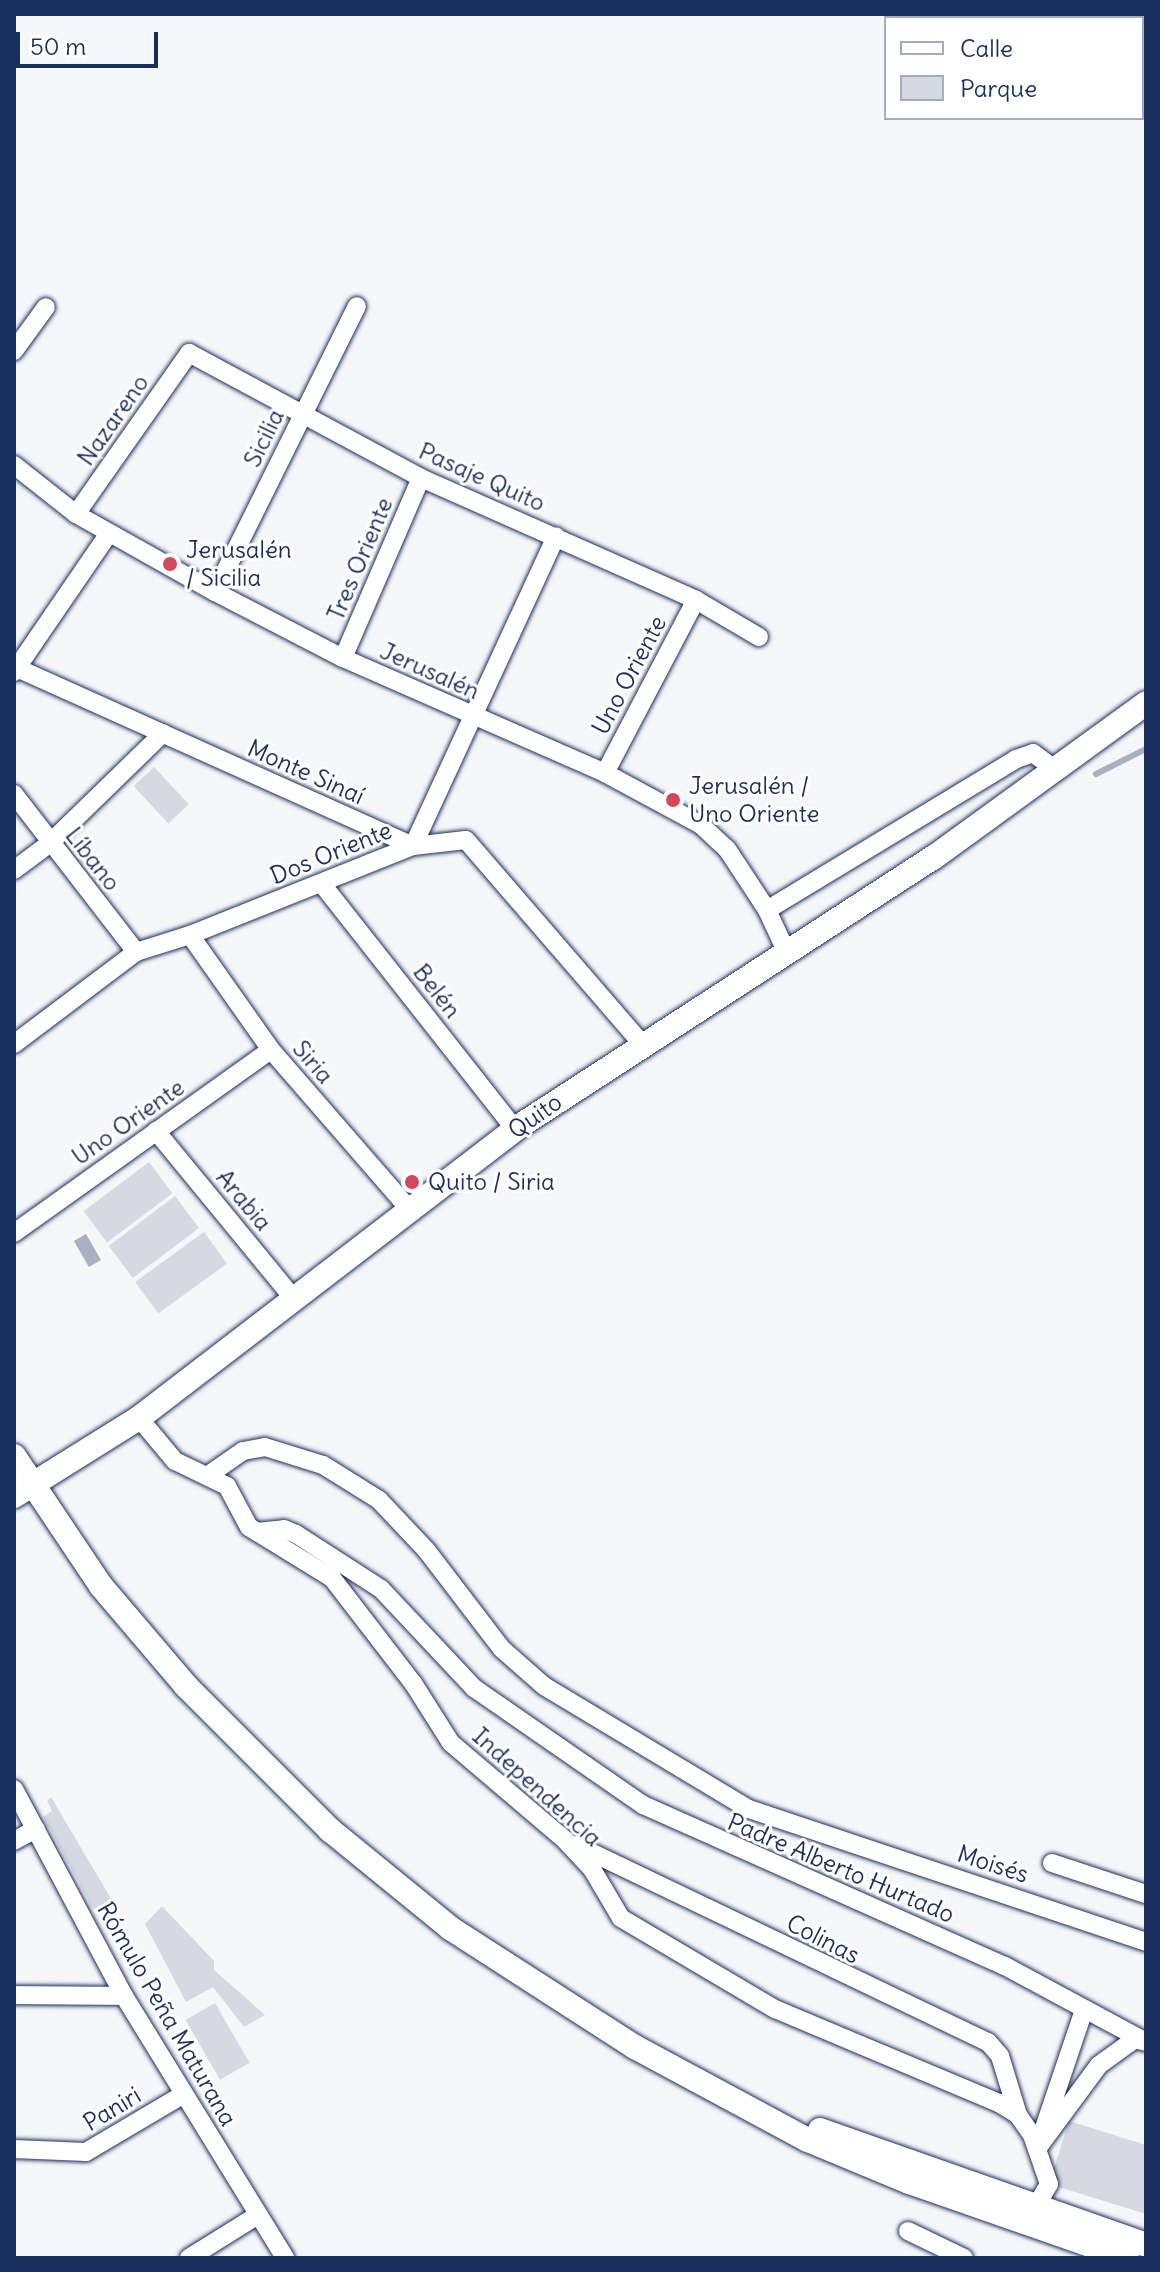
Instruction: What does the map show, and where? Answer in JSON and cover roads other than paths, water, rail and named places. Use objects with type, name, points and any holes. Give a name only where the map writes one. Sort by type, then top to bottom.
[{"type":"main road","name":"Quito","points":[[24,1492],[139,1418],[515,1129],[933,858],[1146,703]]},
{"type":"main road","points":[[14,1456],[24,1492],[154,1650],[340,1839],[450,1928],[536,1986],[679,2072],[854,2161],[1127,2258]]},
{"type":"main road","points":[[746,2104],[1146,2245]]},
{"type":"street","name":"Sicilia","points":[[215,592],[357,306]]},
{"type":"street","points":[[14,351],[46,307]]},
{"type":"street","name":"Pasaje Quito","points":[[189,353],[421,478],[696,600],[759,637]]},
{"type":"street","name":"Nazareno","points":[[76,514],[189,353]]},
{"type":"street","name":"Jerusalén","points":[[14,465],[76,514],[215,592],[343,658],[471,717],[605,773],[714,835],[767,910],[787,953]]},
{"type":"street","name":"Tres Oriente","points":[[343,658],[421,478]]},
{"type":"street","points":[[15,670],[109,533]]},
{"type":"street","name":"Dos Oriente","points":[[14,1044],[136,952],[190,935],[413,846],[556,536]]},
{"type":"street","name":"Uno Oriente","points":[[605,773],[696,600]]},
{"type":"street","name":"Monte Sinaí","points":[[15,670],[413,846]]},
{"type":"street","points":[[14,870],[49,844],[163,733]]},
{"type":"street","points":[[767,910],[1026,754],[1038,755],[1053,768]]},
{"type":"street","name":"Líbano","points":[[14,794],[49,844],[136,952]]},
{"type":"street","points":[[413,846],[466,840],[642,1044]]},
{"type":"street","name":"Belén","points":[[322,884],[515,1129]]},
{"type":"street","name":"Siria","points":[[190,935],[271,1050],[411,1211]]},
{"type":"street","name":"Uno Oriente","points":[[15,1230],[271,1050]]},
{"type":"street","name":"Arabia","points":[[156,1131],[294,1299]]},
{"type":"street","name":"Independencia","points":[[139,1418],[175,1461],[210,1474],[227,1486],[239,1515],[257,1532],[332,1578],[413,1683],[451,1743],[565,1840],[592,1869],[621,1918],[648,1938],[775,2009],[1018,2115]]},
{"type":"street","name":"Moisés","points":[[210,1474],[243,1451],[265,1447],[294,1454],[351,1480],[379,1500],[427,1551],[502,1649],[544,1686],[749,1809],[1146,1942]]},
{"type":"street","name":"Padre Alberto Hurtado","points":[[257,1532],[284,1529],[296,1534],[381,1589],[474,1688],[581,1765],[643,1805],[701,1834],[1005,1966],[1083,2013],[1144,2042]]},
{"type":"street","name":"Rómulo Peña Maturana","points":[[14,1789],[124,1996],[285,2258]]},
{"type":"street","points":[[14,1841],[36,1829]]},
{"type":"street","name":"Colinas","points":[[565,1840],[988,2042],[1000,2056],[1018,2115]]},
{"type":"street","points":[[1052,1863],[1146,1894]]},
{"type":"street","points":[[14,1995],[124,1996]]},
{"type":"street","points":[[1037,2149],[1083,2013]]},
{"type":"street","name":"Padre Alberto Hurtado","points":[[1037,2149],[1099,2065],[1135,2039],[1144,2042]]},
{"type":"street","name":"Paniri","points":[[14,2149],[86,2152],[184,2094]]},
{"type":"street","points":[[1018,2115],[1037,2149],[1049,2184],[1035,2208]]},
{"type":"street","points":[[189,2258],[258,2215]]},
{"type":"street","points":[[908,2231],[964,2258]]},
{"type":"water","points":[[86,1234],[101,1260],[89,1267],[74,1241]]},
{"type":"waterway","points":[[1096,774],[1146,749]]},
{"type":"place","name":"Jerusalén / Sicilia","points":[[170,564]]},
{"type":"place","name":"Jerusalén / Uno Oriente","points":[[673,800]]},
{"type":"place","name":"Quito / Siria","points":[[412,1182]]}]
